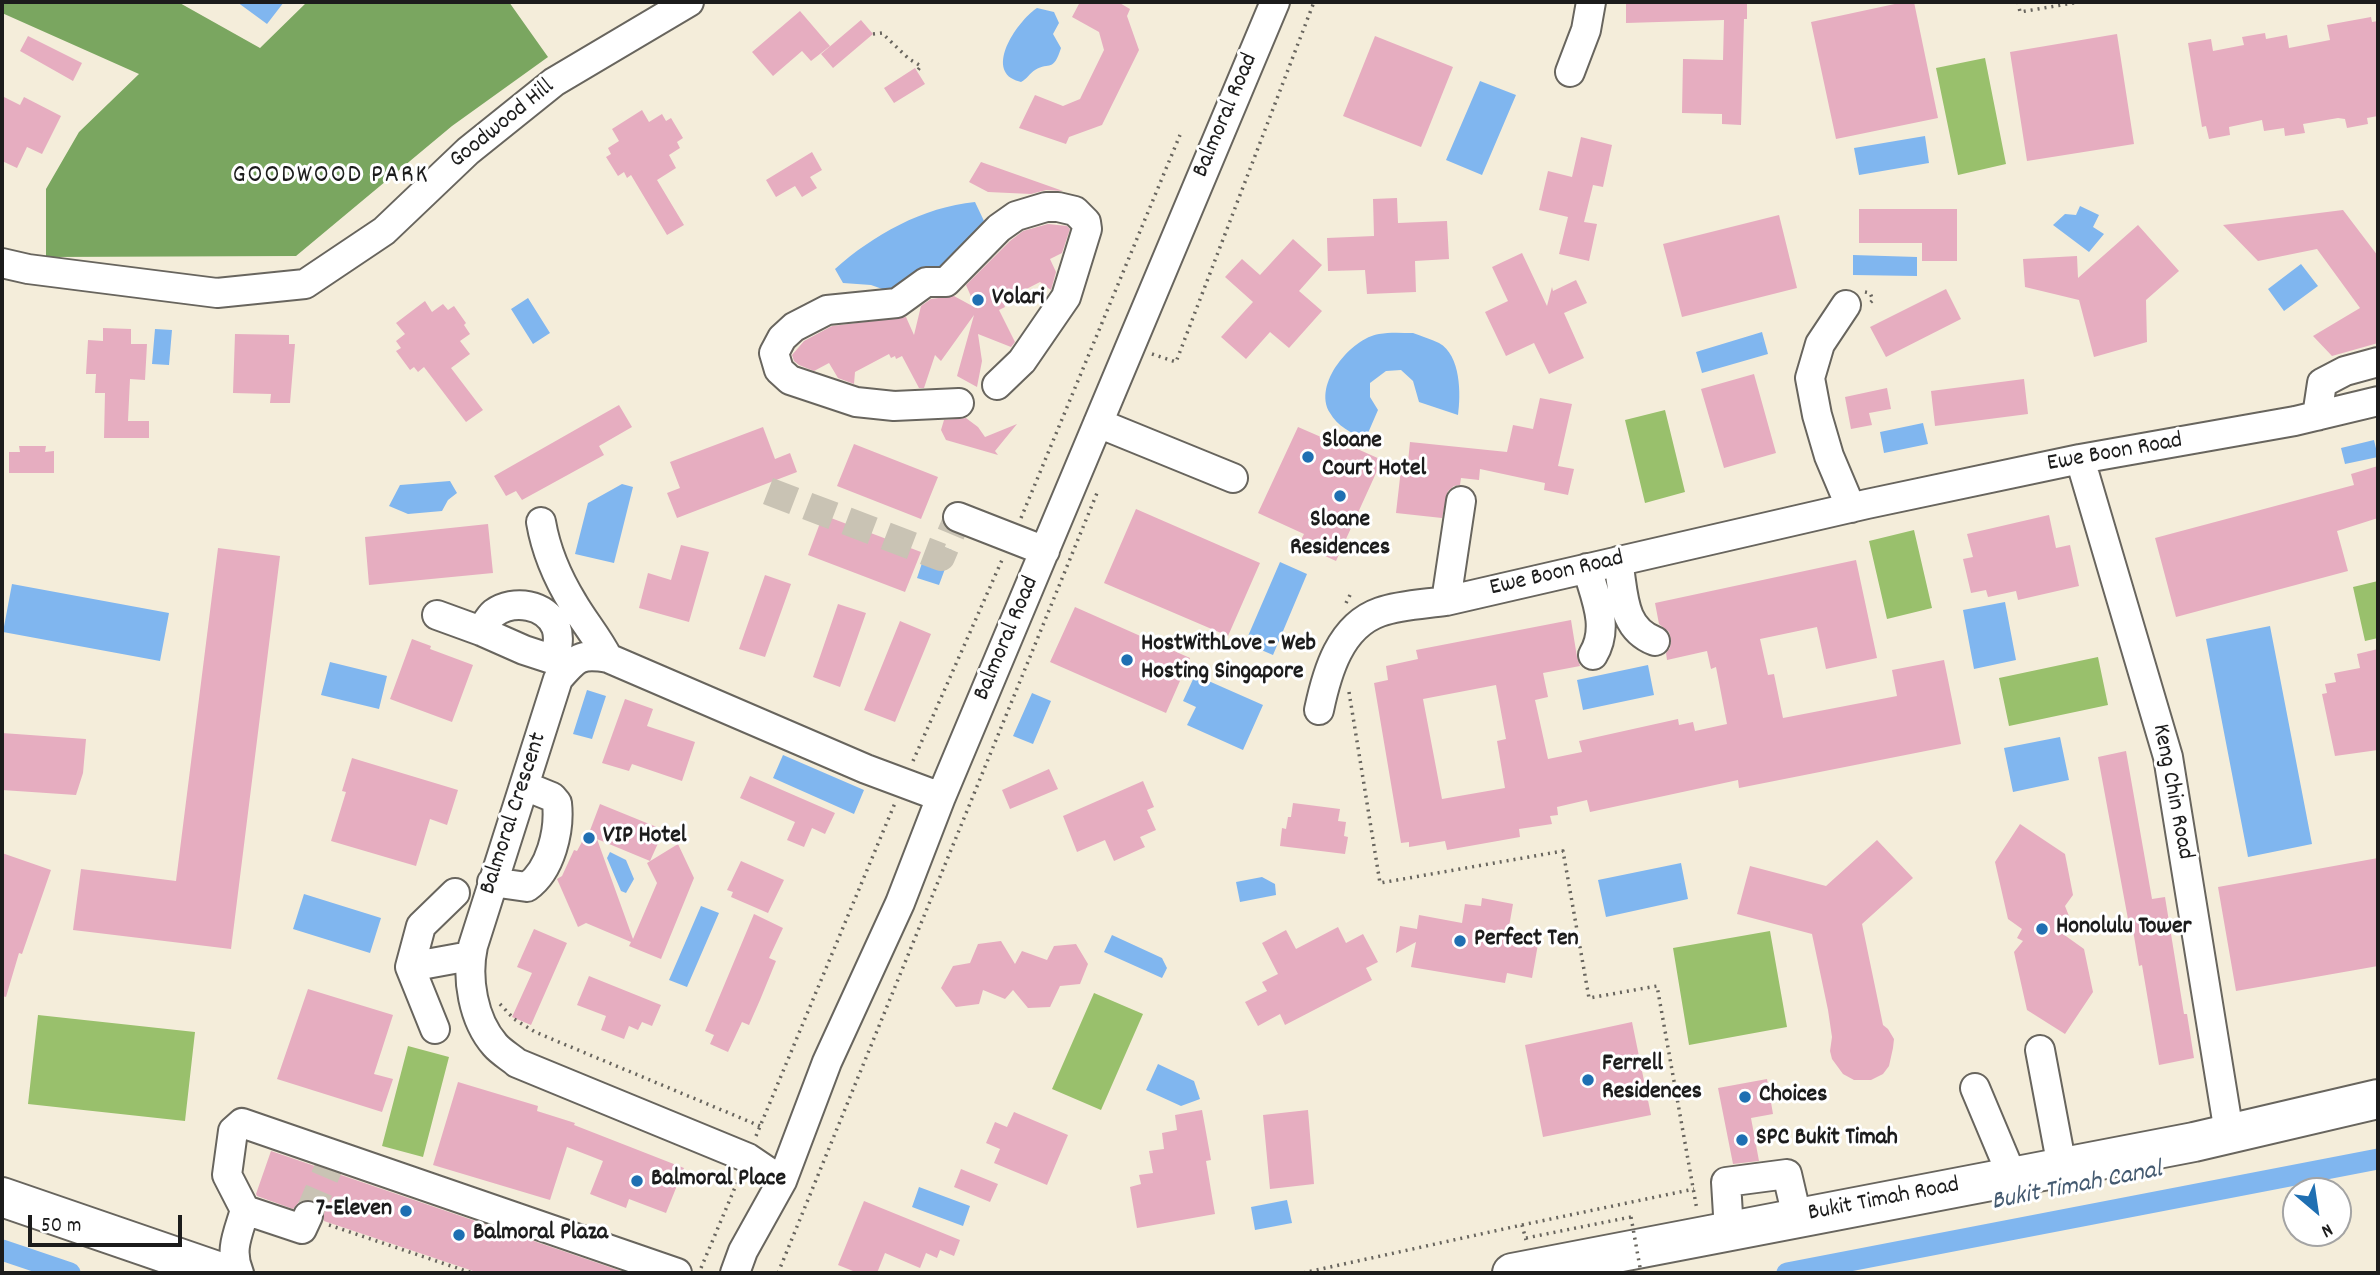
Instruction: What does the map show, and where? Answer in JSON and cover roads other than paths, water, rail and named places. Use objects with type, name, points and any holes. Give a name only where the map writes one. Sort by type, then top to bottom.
[{"type":"highway","name":"Bukit Timah Road","points":[[1512,1273],[2062,1167],[2378,1099]]},
{"type":"highway","points":[[2,1197],[223,1273]]},
{"type":"street","name":"Goodwood Hill","points":[[2,263],[28,269],[217,293],[305,284],[384,231],[468,151],[554,82],[689,2]]},
{"type":"street","name":"Balmoral Road","points":[[735,1273],[743,1251],[782,1181],[827,1062],[900,903],[941,797],[1275,2]]},
{"type":"street","points":[[1570,72],[1586,30],[1591,2]]},
{"type":"street","points":[[959,403],[894,406],[856,402],[790,380],[779,370],[774,353],[782,338],[794,327],[827,310],[844,306],[897,303],[926,282],[946,282],[999,228],[1016,216],[1046,207],[1075,211],[1086,222],[1087,229],[1066,297],[1022,360],[997,385]]},
{"type":"street","points":[[1846,305],[1820,344],[1810,378],[1829,456],[1851,508]]},
{"type":"street","points":[[2317,416],[2322,383],[2345,371],[2378,362]]},
{"type":"street","name":"Ewe Boon Road","points":[[1320,710],[1324,687],[1334,659],[1350,630],[1379,612],[1446,601],[1851,508],[2080,459],[2317,416],[2378,401]]},
{"type":"street","points":[[1098,423],[1233,478]]},
{"type":"street","name":"Keng Chin Road","points":[[2080,459],[2168,757],[2229,1133]]},
{"type":"street","points":[[1446,601],[1461,501]]},
{"type":"street","points":[[958,517],[1045,551]]},
{"type":"street","points":[[541,522],[545,544],[556,572],[608,658]]},
{"type":"street","points":[[1618,561],[1628,617],[1643,636],[1655,641]]},
{"type":"street","points":[[1587,568],[1602,630],[1600,643],[1593,654]]},
{"type":"street","points":[[481,631],[492,614],[504,608],[522,605],[538,608],[550,616],[557,629],[562,662]]},
{"type":"street","points":[[437,615],[524,650],[562,662],[590,655],[608,658],[853,764],[941,797]]},
{"type":"street","name":"Balmoral Crescent","points":[[562,662],[470,956],[475,1005],[482,1027],[496,1046],[517,1063],[748,1158],[782,1181]]},
{"type":"street","points":[[492,882],[527,887],[534,882],[556,837],[557,803],[552,797],[525,786]]},
{"type":"street","points":[[435,1029],[410,967],[421,926],[455,893]]},
{"type":"street","points":[[410,967],[470,956]]},
{"type":"street","points":[[2040,1050],[2062,1167]]},
{"type":"street","points":[[1975,1088],[2012,1177]]},
{"type":"street","points":[[239,1273],[233,1251],[245,1210],[227,1175],[233,1131],[242,1123],[677,1273]]},
{"type":"street","points":[[245,1210],[302,1229],[307,1217]]},
{"type":"water","points":[[237,2],[284,2],[267,24]]},
{"type":"water","points":[[1037,8],[1054,12],[1059,23],[1053,34],[1061,48],[1053,64],[1040,67],[1021,82],[1011,78],[1005,71],[1005,51],[1016,30]]},
{"type":"water","points":[[1480,81],[1516,95],[1482,175],[1446,160]]},
{"type":"water","points":[[1925,136],[1929,163],[1859,175],[1854,148]]},
{"type":"water","points":[[975,202],[984,221],[964,245],[950,276],[905,297],[871,285],[843,283],[835,269],[882,234],[918,216]]},
{"type":"water","points":[[2080,206],[2099,215],[2093,227],[2104,234],[2089,252],[2053,225],[2065,214],[2076,215]]},
{"type":"water","points":[[1853,255],[1917,257],[1917,276],[1853,275]]},
{"type":"water","points":[[2301,264],[2318,286],[2284,311],[2268,289]]},
{"type":"water","points":[[528,298],[550,333],[533,344],[511,309]]},
{"type":"water","points":[[155,329],[172,330],[169,365],[152,364]]},
{"type":"water","points":[[1762,332],[1768,354],[1702,373],[1696,352]]},
{"type":"water","points":[[1383,333],[1413,333],[1439,343],[1452,356],[1458,376],[1458,415],[1419,402],[1413,381],[1401,370],[1386,371],[1370,383],[1370,397],[1378,410],[1365,440],[1350,432],[1330,413],[1326,389],[1330,376],[1347,353],[1368,337]]},
{"type":"water","points":[[1923,423],[1928,444],[1884,453],[1880,432]]},
{"type":"water","points":[[2374,440],[2378,457],[2345,464],[2341,448]]},
{"type":"water","points":[[450,481],[457,493],[448,500],[442,511],[408,514],[389,506],[400,485]]},
{"type":"water","points":[[622,484],[633,487],[614,563],[575,554],[588,503]]},
{"type":"water","points":[[929,542],[952,550],[939,585],[917,578]]},
{"type":"water","points":[[1280,562],[1307,574],[1273,655],[1245,643]]},
{"type":"water","points":[[12,584],[169,613],[160,661],[3,632]]},
{"type":"water","points":[[2005,602],[2016,660],[1974,669],[1963,610]]},
{"type":"water","points":[[2270,626],[2312,844],[2248,857],[2206,639]]},
{"type":"water","points":[[330,662],[387,676],[379,709],[321,695]]},
{"type":"water","points":[[1648,665],[1654,695],[1583,710],[1577,680]]},
{"type":"water","points":[[1195,675],[1263,705],[1243,750],[1187,725],[1196,707],[1183,701]]},
{"type":"water","points":[[587,690],[606,696],[592,739],[573,734]]},
{"type":"water","points":[[1032,693],[1051,701],[1033,744],[1013,736]]},
{"type":"water","points":[[2060,737],[2069,780],[2013,792],[2004,748]]},
{"type":"water","points":[[783,755],[864,790],[854,814],[773,778]]},
{"type":"water","points":[[610,852],[626,860],[634,879],[626,893],[621,891],[607,858]]},
{"type":"water","points":[[1681,863],[1688,899],[1606,917],[1598,880]]},
{"type":"water","points":[[1262,877],[1275,884],[1276,895],[1240,902],[1236,882]]},
{"type":"water","points":[[304,894],[381,918],[370,953],[293,929]]},
{"type":"water","points":[[701,906],[719,913],[687,987],[669,980]]},
{"type":"water","points":[[1112,935],[1162,958],[1167,968],[1162,978],[1104,952]]},
{"type":"water","points":[[1158,1064],[1194,1081],[1200,1099],[1181,1106],[1146,1090]]},
{"type":"water","points":[[919,1187],[970,1206],[963,1226],[912,1207]]},
{"type":"water","points":[[1287,1200],[1292,1223],[1255,1230],[1251,1207]]},
{"type":"waterway","name":"Bukit Timah Canal","points":[[1787,1273],[2378,1159]]},
{"type":"waterway","name":"Bukit Timah Canal","points":[[2,1250],[70,1273]]},
{"type":"tunnel","points":[[768,491],[941,557],[958,517]]},
{"type":"tunnel","points":[[308,1216],[334,1155]]},
{"type":"place","name":"Volari","points":[[978,300]]},
{"type":"place","name":"Sloane Court Hotel","points":[[1308,457]]},
{"type":"place","name":"Sloane Residences","points":[[1340,496]]},
{"type":"place","name":"HostWithLove - Web Hosting Singapore","points":[[1127,660]]},
{"type":"place","name":"VIP Hotel","points":[[589,838]]},
{"type":"place","name":"Honolulu Tower","points":[[2042,929]]},
{"type":"place","name":"Perfect Ten","points":[[1460,941]]},
{"type":"place","name":"Ferrell Residences","points":[[1588,1080]]},
{"type":"place","name":"Choices","points":[[1745,1097]]},
{"type":"place","name":"SPC Bukit Timah","points":[[1742,1140]]},
{"type":"place","name":"Balmoral Place","points":[[637,1181]]},
{"type":"place","name":"7-Eleven","points":[[406,1211]]},
{"type":"place","name":"Balmoral Plaza","points":[[459,1235]]},
{"type":"district","name":"GOODWOOD PARK","points":[[331,177]]}]
